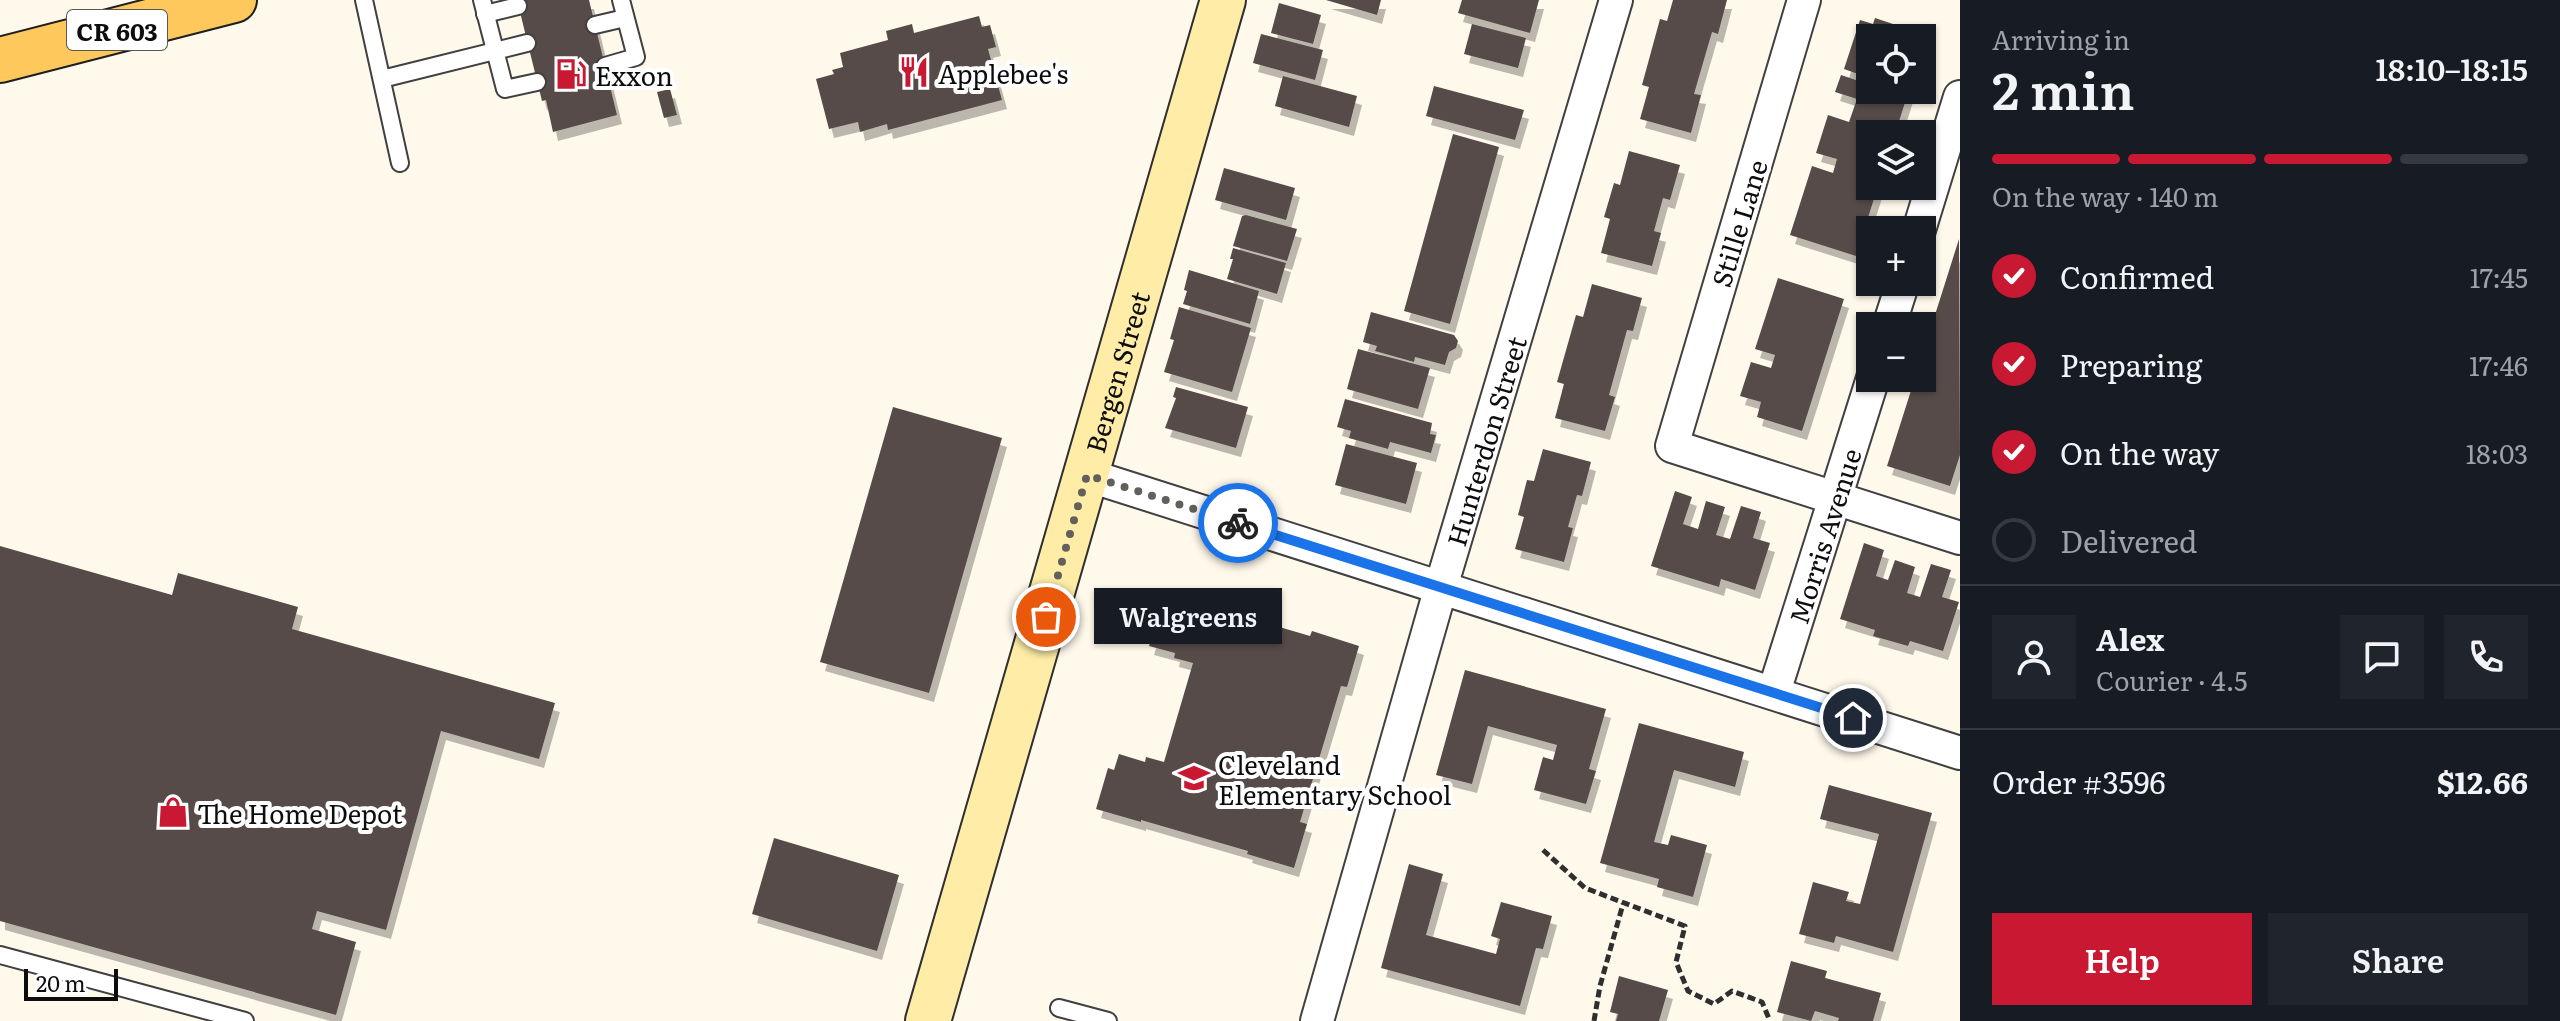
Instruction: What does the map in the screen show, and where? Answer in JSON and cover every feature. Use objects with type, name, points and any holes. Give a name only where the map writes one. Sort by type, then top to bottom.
[{"type":"main road","name":"CR 603","points":[[0,60],[234,0]]},
{"type":"main road","name":"Bergen Street","points":[[928,1021],[1223,0]]},
{"type":"street","name":"Hunterdon Street","points":[[1317,1021],[1441,587],[1616,0]]},
{"type":"street","name":"Stille Lane","points":[[1804,0],[1672,446],[1835,498]]},
{"type":"street","points":[[1923,216],[1960,97]]},
{"type":"street","name":"Morris Avenue","points":[[1774,692],[1869,392]]},
{"type":"street","points":[[1087,475],[1960,753]]},
{"type":"street","points":[[1835,498],[1960,538]]},
{"type":"lane","points":[[364,0],[400,163]]},
{"type":"lane","points":[[605,66],[636,57],[621,0]]},
{"type":"lane","points":[[518,6],[484,7],[505,89],[537,82]]},
{"type":"lane","points":[[595,25],[625,18]]},
{"type":"lane","points":[[382,79],[527,43]]},
{"type":"lane","points":[[0,955],[245,1021]]},
{"type":"lane","points":[[1059,1008],[1108,1021]]},
{"type":"path","points":[[1543,850],[1585,888],[1685,926],[1676,962],[1688,991],[1714,1004],[1732,991],[1762,1002],[1770,1021]]},
{"type":"path","points":[[1594,1021],[1600,986],[1623,904]]},
{"type":"building","name":"Exxon","points":[[517,0],[589,0],[617,115],[553,132],[546,100],[542,101]]},
{"type":"building","points":[[1326,0],[1381,0],[1377,15]]},
{"type":"building","points":[[1462,0],[1539,0],[1530,33],[1458,13]]},
{"type":"building","points":[[1673,0],[1727,0],[1718,34],[1712,32],[1694,94],[1701,95],[1691,133],[1640,119],[1649,87],[1642,85],[1660,19],[1667,21]]},
{"type":"building","points":[[1279,3],[1321,15],[1313,44],[1271,33]]},
{"type":"building","name":"Applebee's","points":[[979,16],[982,27],[990,25],[996,47],[988,49],[1002,100],[888,130],[887,124],[860,132],[858,122],[829,129],[816,79],[834,74],[832,70],[843,67],[840,53],[888,40],[886,31],[912,24],[914,33]]},
{"type":"building","points":[[1875,18],[1893,24],[1873,24]]},
{"type":"building","points":[[1472,24],[1526,38],[1518,68],[1464,54]]},
{"type":"building","points":[[1856,32],[1856,73],[1844,69]]},
{"type":"building","points":[[1261,34],[1323,50],[1315,80],[1253,63]]},
{"type":"building","points":[[1841,75],[1856,80],[1856,99],[1835,92]]},
{"type":"building","points":[[1283,76],[1357,96],[1349,127],[1275,106]]},
{"type":"building","points":[[1434,86],[1524,110],[1515,140],[1426,116]]},
{"type":"building","points":[[670,89],[677,115],[664,118],[657,92]]},
{"type":"building","points":[[1856,102],[1905,104],[1899,120],[1856,120],[1856,200],[1874,200],[1869,216],[1856,216],[1856,256],[1790,235],[1812,166],[1833,173],[1837,159],[1816,153],[1828,115],[1849,122]]},
{"type":"building","points":[[1453,134],[1499,147],[1450,324],[1404,311]]},
{"type":"building","points":[[1629,151],[1680,165],[1670,200],[1663,198],[1654,231],[1661,233],[1652,266],[1601,253],[1610,219],[1604,217],[1614,183],[1620,185]]},
{"type":"building","points":[[1224,168],[1295,188],[1286,220],[1215,200]]},
{"type":"building","points":[[1242,216],[1297,229],[1287,261],[1233,246]]},
{"type":"building","points":[[1959,239],[1960,455],[1950,486],[1887,466],[1911,392],[1936,392],[1936,312]]},
{"type":"building","points":[[1233,248],[1286,263],[1277,294],[1227,279]]},
{"type":"building","points":[[1189,270],[1259,291],[1250,324],[1183,304]]},
{"type":"building","points":[[1778,278],[1844,299],[1802,431],[1757,417],[1761,402],[1740,396],[1751,362],[1771,368],[1775,355],[1755,349]]},
{"type":"building","points":[[1592,284],[1642,298],[1633,331],[1627,330],[1609,395],[1615,397],[1605,431],[1555,418],[1564,384],[1557,382],[1576,315],[1583,317]]},
{"type":"building","points":[[1179,307],[1251,328],[1232,392],[1164,372],[1174,340],[1170,339]]},
{"type":"building","points":[[1371,312],[1454,335],[1458,341],[1456,348],[1449,352],[1445,365],[1415,357],[1414,362],[1375,351],[1377,346],[1363,342]]},
{"type":"building","points":[[1358,349],[1430,368],[1418,409],[1347,389]]},
{"type":"building","points":[[1176,387],[1248,407],[1236,448],[1165,428],[1176,398],[1173,397]]},
{"type":"building","points":[[1345,399],[1432,423],[1430,434],[1436,435],[1431,453],[1390,442],[1388,449],[1349,438],[1351,431],[1337,427]]},
{"type":"building","points":[[893,407],[1002,438],[929,693],[820,662]]},
{"type":"building","points":[[1346,444],[1417,463],[1406,504],[1335,485]]},
{"type":"building","points":[[1543,449],[1591,462],[1582,496],[1577,495],[1568,527],[1573,528],[1564,562],[1515,549],[1524,517],[1518,515],[1527,480],[1534,481]]},
{"type":"building","points":[[1675,491],[1692,497],[1683,524],[1698,529],[1706,501],[1725,507],[1716,535],[1730,539],[1741,506],[1761,512],[1753,538],[1770,543],[1755,590],[1721,579],[1719,587],[1651,566]]},
{"type":"building","points":[[1864,543],[1884,550],[1876,576],[1888,580],[1895,560],[1915,567],[1907,593],[1920,597],[1931,564],[1951,570],[1942,597],[1959,602],[1943,651],[1910,641],[1908,646],[1873,636],[1875,630],[1840,619]]},
{"type":"building","name":"The Home Depot","points":[[0,546],[172,595],[178,573],[298,607],[292,629],[555,703],[539,759],[441,731],[386,930],[317,911],[312,929],[356,942],[336,1015],[0,921]]},
{"type":"building","points":[[1161,589],[1310,636],[1312,631],[1359,646],[1347,687],[1341,686],[1300,822],[1307,824],[1294,868],[1247,854],[1248,851],[1096,809],[1108,768],[1114,770],[1119,754],[1145,762],[1146,757],[1164,762],[1193,663],[1174,658],[1175,653],[1149,646],[1154,630],[1149,629]]},
{"type":"building","points":[[1465,670],[1606,709],[1589,769],[1596,771],[1586,804],[1534,790],[1543,757],[1553,760],[1557,745],[1488,726],[1472,784],[1436,775]]},
{"type":"building","points":[[1639,723],[1744,752],[1735,787],[1674,770],[1654,842],[1668,845],[1671,835],[1707,845],[1693,897],[1657,887],[1659,879],[1600,863]]},
{"type":"building","points":[[1829,785],[1932,813],[1893,952],[1836,936],[1834,943],[1799,934],[1813,882],[1849,892],[1846,901],[1860,904],[1879,834],[1820,819]]},
{"type":"building","points":[[774,838],[899,875],[877,951],[752,914]]},
{"type":"building","points":[[1409,864],[1443,874],[1426,935],[1496,954],[1500,939],[1491,936],[1501,902],[1552,916],[1543,949],[1536,948],[1520,1006],[1381,968]]},
{"type":"building","points":[[1791,961],[1827,971],[1825,978],[1881,993],[1873,1021],[1838,1021],[1839,1018],[1815,1011],[1811,1021],[1777,1012]]},
{"type":"building","points":[[1619,976],[1668,990],[1659,1021],[1616,1021],[1618,1014],[1610,1012]]},
{"type":"way so far","points":[[1046,617],[1087,475],[1238,523]]},
{"type":"place","name":"Applebee's","points":[[914,72]]},
{"type":"place","name":"Exxon","points":[[571,74]]},
{"type":"place","name":"Walgreens","points":[[1046,617]]},
{"type":"place","name":"Cleveland Elementary School","points":[[1194,778]]},
{"type":"place","name":"The Home Depot","points":[[173,812]]},
{"type":"route","points":[[1238,523],[1853,718]]}]
